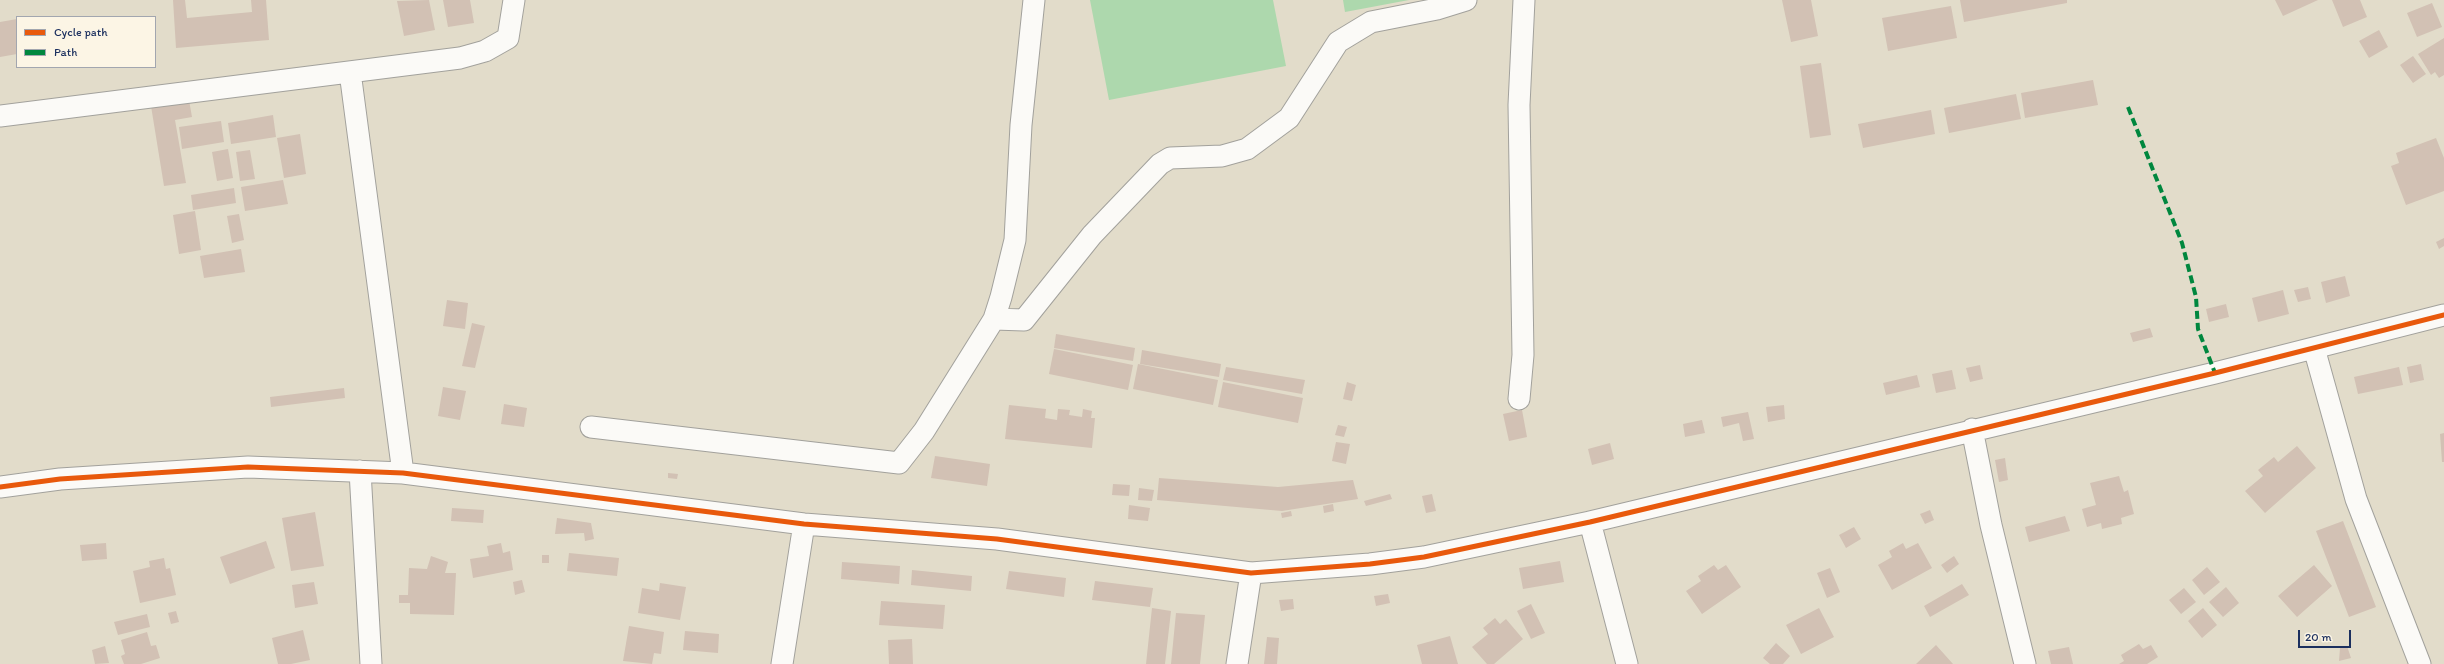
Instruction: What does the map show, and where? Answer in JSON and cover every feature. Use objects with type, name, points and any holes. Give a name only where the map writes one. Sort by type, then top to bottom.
[{"type":"street","points":[[0,116],[460,58],[485,51],[508,38],[514,0]]},
{"type":"street","points":[[591,427],[899,463],[924,431],[994,319],[1015,240],[1021,125],[1034,0]]},
{"type":"street","points":[[994,319],[1024,320],[1092,235],[1160,164],[1170,158],[1222,156],[1247,149],[1289,118],[1338,42],[1371,22],[1437,9],[1466,0]]},
{"type":"street","points":[[1519,399],[1523,355],[1519,105],[1524,0]]},
{"type":"street","points":[[350,72],[403,473]]},
{"type":"street","points":[[0,487],[60,479],[248,467],[403,473],[804,524],[997,538],[1252,573],[1370,564],[1424,557],[1590,522],[1701,497],[1972,429],[2314,348],[2444,315]]},
{"type":"street","points":[[2314,348],[2356,499],[2420,664]]},
{"type":"street","points":[[1972,429],[1991,525],[2025,664]]},
{"type":"street","points":[[360,471],[371,664]]},
{"type":"street","points":[[1590,522],[1627,664]]},
{"type":"street","points":[[782,664],[804,524]]},
{"type":"street","points":[[1237,664],[1252,573]]},
{"type":"green space","points":[[1090,0],[1273,0],[1286,66],[1109,100]]},
{"type":"green space","points":[[1343,0],[1409,0],[1345,12]]},
{"type":"building","points":[[173,0],[185,0],[187,18],[252,12],[251,0],[266,0],[269,40],[176,48]]},
{"type":"building","points":[[429,0],[435,30],[404,36],[397,1]]},
{"type":"building","points":[[443,0],[470,0],[474,23],[448,27]]},
{"type":"building","points":[[1782,0],[1811,0],[1818,36],[1791,42]]},
{"type":"building","points":[[1960,0],[2067,0],[2067,3],[1964,22]]},
{"type":"building","points":[[2275,0],[2318,0],[2283,16]]},
{"type":"building","points":[[2332,0],[2360,0],[2367,17],[2343,27]]},
{"type":"building","points":[[2432,3],[2442,27],[2417,37],[2407,13]]},
{"type":"building","points":[[1951,6],[1957,38],[1888,51],[1882,18]]},
{"type":"building","points":[[16,19],[16,54],[0,57],[0,22]]},
{"type":"building","points":[[2379,30],[2388,47],[2369,58],[2359,41]]},
{"type":"building","points":[[2444,38],[2444,75],[2439,78],[2435,72],[2431,75],[2418,54]]},
{"type":"building","points":[[2413,56],[2426,74],[2413,83],[2400,65]]},
{"type":"building","points":[[1821,63],[1831,135],[1810,138],[1800,66]]},
{"type":"building","points":[[2093,80],[2098,105],[2025,118],[2021,93]]},
{"type":"building","points":[[2016,94],[2021,119],[1949,133],[1944,108]]},
{"type":"building","points":[[189,100],[192,117],[175,120],[186,183],[164,186],[151,106]]},
{"type":"building","points":[[1931,110],[1935,134],[1863,148],[1858,124]]},
{"type":"building","points":[[273,115],[276,137],[231,144],[228,123]]},
{"type":"building","points":[[221,121],[224,142],[182,149],[179,127]]},
{"type":"building","points":[[300,134],[306,174],[284,178],[277,138]]},
{"type":"building","points":[[2436,138],[2444,158],[2444,191],[2406,205],[2391,166],[2399,163],[2396,153]]},
{"type":"building","points":[[228,149],[233,178],[217,181],[212,152]]},
{"type":"building","points":[[250,150],[255,179],[240,181],[236,152]]},
{"type":"building","points":[[283,180],[288,204],[245,211],[241,187]]},
{"type":"building","points":[[234,188],[236,203],[193,210],[191,195]]},
{"type":"building","points":[[195,211],[201,250],[179,254],[173,215]]},
{"type":"building","points":[[239,214],[244,240],[232,243],[227,216]]},
{"type":"building","points":[[2444,238],[2444,246],[2439,249],[2436,242]]},
{"type":"building","points":[[241,249],[245,272],[204,278],[200,256]]},
{"type":"building","points":[[2345,276],[2350,296],[2326,303],[2321,282]]},
{"type":"building","points":[[2308,287],[2311,299],[2298,302],[2294,290]]},
{"type":"building","points":[[2283,290],[2289,314],[2258,322],[2252,298]]},
{"type":"building","points":[[447,300],[468,303],[465,329],[443,326]]},
{"type":"building","points":[[2226,304],[2229,317],[2209,322],[2206,309]]},
{"type":"building","points":[[472,323],[485,326],[475,368],[462,366]]},
{"type":"building","points":[[2150,328],[2153,337],[2133,342],[2130,333]]},
{"type":"building","points":[[1056,334],[1135,348],[1133,361],[1054,348]]},
{"type":"building","points":[[1054,349],[1133,365],[1128,390],[1049,374]]},
{"type":"building","points":[[1142,350],[1221,364],[1219,377],[1140,364]]},
{"type":"building","points":[[1138,364],[1218,380],[1213,405],[1133,389]]},
{"type":"building","points":[[2421,364],[2424,380],[2410,383],[2407,367]]},
{"type":"building","points":[[1980,365],[1983,379],[1970,382],[1966,368]]},
{"type":"building","points":[[1226,367],[1305,380],[1302,394],[1223,380]]},
{"type":"building","points":[[2399,367],[2403,385],[2358,394],[2354,377]]},
{"type":"building","points":[[1952,370],[1956,389],[1936,393],[1932,374]]},
{"type":"building","points":[[1917,375],[1920,387],[1886,395],[1883,383]]},
{"type":"building","points":[[1223,382],[1303,398],[1298,423],[1218,407]]},
{"type":"building","points":[[1347,382],[1356,385],[1352,401],[1343,399]]},
{"type":"building","points":[[443,387],[466,391],[460,420],[438,416]]},
{"type":"building","points":[[344,388],[345,398],[271,407],[270,397]]},
{"type":"building","points":[[504,404],[527,408],[524,427],[501,424]]},
{"type":"building","points":[[1009,405],[1046,409],[1045,418],[1057,420],[1058,409],[1070,410],[1069,415],[1082,417],[1083,409],[1092,411],[1091,418],[1095,418],[1092,448],[1005,439]]},
{"type":"building","points":[[1784,405],[1785,419],[1768,422],[1766,407]]},
{"type":"building","points":[[1522,410],[1527,437],[1509,441],[1503,414]]},
{"type":"building","points":[[1748,412],[1754,439],[1743,441],[1739,423],[1723,427],[1721,417]]},
{"type":"building","points":[[1702,420],[1705,433],[1685,437],[1683,424]]},
{"type":"building","points":[[1338,425],[1347,427],[1344,437],[1335,435]]},
{"type":"building","points":[[2444,433],[2444,462],[2442,462],[2440,434]]},
{"type":"building","points":[[1336,442],[1350,444],[1346,464],[1332,461]]},
{"type":"building","points":[[1610,443],[1614,459],[1592,465],[1588,449]]},
{"type":"building","points":[[2297,446],[2316,468],[2265,513],[2245,491],[2263,476],[2258,470],[2274,457],[2278,462]]},
{"type":"building","points":[[935,456],[990,464],[987,486],[931,478]]},
{"type":"building","points":[[2005,458],[2008,480],[1999,482],[1995,460]]},
{"type":"building","points":[[668,473],[678,474],[677,479],[668,478]]},
{"type":"building","points":[[2119,476],[2124,492],[2128,490],[2134,514],[2121,518],[2122,524],[2102,529],[2101,523],[2087,527],[2082,509],[2096,505],[2090,483]]},
{"type":"building","points":[[1159,478],[1278,487],[1353,480],[1358,499],[1282,511],[1157,500]]},
{"type":"building","points":[[1113,484],[1130,485],[1129,496],[1112,495]]},
{"type":"building","points":[[1139,488],[1154,490],[1152,501],[1138,500]]},
{"type":"building","points":[[1390,494],[1392,499],[1366,506],[1364,501]]},
{"type":"building","points":[[1432,494],[1436,511],[1426,513],[1422,496]]},
{"type":"building","points":[[1333,504],[1334,511],[1324,513],[1323,506]]},
{"type":"building","points":[[1129,505],[1150,508],[1148,521],[1128,519]]},
{"type":"building","points":[[452,508],[484,510],[483,523],[451,521]]},
{"type":"building","points":[[1930,510],[1934,520],[1925,524],[1920,514]]},
{"type":"building","points":[[1291,511],[1292,516],[1282,518],[1281,513]]},
{"type":"building","points":[[315,512],[324,566],[291,571],[282,518]]},
{"type":"building","points":[[2065,516],[2070,531],[2029,542],[2025,527]]},
{"type":"building","points":[[557,518],[591,523],[594,539],[585,541],[584,533],[555,534]]},
{"type":"building","points":[[2343,521],[2376,607],[2349,617],[2316,531]]},
{"type":"building","points":[[1854,527],[1861,539],[1846,548],[1839,535]]},
{"type":"building","points":[[266,541],[275,568],[230,584],[220,557]]},
{"type":"building","points":[[106,543],[107,559],[82,561],[80,545]]},
{"type":"building","points":[[501,543],[503,553],[510,551],[513,570],[473,578],[470,559],[489,556],[487,546]]},
{"type":"building","points":[[1903,543],[1906,549],[1918,543],[1932,568],[1892,590],[1878,565],[1892,557],[1889,551]]},
{"type":"building","points":[[569,553],[619,558],[617,576],[567,571]]},
{"type":"building","points":[[542,555],[549,555],[549,563],[542,563]]},
{"type":"building","points":[[431,556],[448,562],[445,573],[456,573],[454,615],[410,614],[410,603],[399,603],[399,595],[408,595],[409,568],[427,569]]},
{"type":"building","points":[[1954,556],[1959,564],[1947,573],[1941,565]]},
{"type":"building","points":[[164,558],[166,569],[170,568],[176,595],[140,603],[133,571],[150,567],[149,561]]},
{"type":"building","points":[[1560,561],[1564,582],[1523,589],[1519,568]]},
{"type":"building","points":[[842,562],[900,566],[899,584],[841,579]]},
{"type":"building","points":[[1714,565],[1718,570],[1726,565],[1741,587],[1702,614],[1686,591],[1701,581],[1698,576]]},
{"type":"building","points":[[2314,565],[2332,586],[2297,617],[2278,596]]},
{"type":"building","points":[[2207,567],[2220,582],[2204,595],[2192,580]]},
{"type":"building","points":[[1830,568],[1840,592],[1827,598],[1817,573]]},
{"type":"building","points":[[912,570],[972,576],[971,591],[911,585]]},
{"type":"building","points":[[1009,571],[1066,578],[1064,597],[1006,589]]},
{"type":"building","points":[[522,580],[525,592],[515,595],[513,582]]},
{"type":"building","points":[[1095,581],[1153,588],[1150,607],[1092,600]]},
{"type":"building","points":[[314,582],[318,604],[295,608],[292,585]]},
{"type":"building","points":[[660,583],[686,587],[680,620],[638,613],[642,588],[659,591]]},
{"type":"building","points":[[1962,584],[1969,595],[1930,617],[1924,606]]},
{"type":"building","points":[[2226,587],[2239,603],[2223,617],[2209,602]]},
{"type":"building","points":[[2184,588],[2196,602],[2181,614],[2169,600]]},
{"type":"building","points":[[1388,594],[1390,603],[1376,606],[1374,596]]},
{"type":"building","points":[[1293,599],[1294,609],[1281,611],[1279,600]]},
{"type":"building","points":[[881,601],[945,605],[943,629],[879,625]]},
{"type":"building","points":[[1531,604],[1545,633],[1531,639],[1517,611]]},
{"type":"building","points":[[1152,608],[1171,611],[1165,664],[1146,664]]},
{"type":"building","points":[[1819,608],[1834,637],[1801,654],[1786,625]]},
{"type":"building","points":[[2203,608],[2217,625],[2202,638],[2188,621]]},
{"type":"building","points":[[176,611],[179,622],[171,624],[168,613]]},
{"type":"building","points":[[1176,613],[1205,615],[1200,664],[1171,664]]},
{"type":"building","points":[[147,614],[150,627],[118,635],[114,622]]},
{"type":"building","points":[[1495,618],[1500,624],[1506,619],[1523,639],[1494,664],[1487,664],[1472,647],[1488,634],[1483,628]]},
{"type":"building","points":[[629,626],[664,632],[661,654],[654,653],[652,664],[623,661]]},
{"type":"building","points":[[303,630],[310,660],[291,664],[278,664],[272,638]]},
{"type":"building","points":[[685,631],[719,634],[718,653],[683,650]]},
{"type":"building","points":[[147,632],[151,646],[156,645],[160,658],[141,664],[124,664],[121,656],[125,654],[121,640]]},
{"type":"building","points":[[1450,636],[1458,664],[1422,664],[1417,645]]},
{"type":"building","points":[[1267,637],[1279,638],[1277,664],[1264,664]]},
{"type":"building","points":[[912,639],[913,664],[889,664],[888,640]]},
{"type":"building","points":[[1776,643],[1790,656],[1783,664],[1770,664],[1763,658]]},
{"type":"building","points":[[2139,644],[2143,649],[2151,645],[2158,657],[2147,664],[2119,664],[2124,661],[2121,655]]},
{"type":"building","points":[[1936,645],[1953,664],[1916,664]]},
{"type":"building","points":[[105,646],[109,663],[95,664],[92,650]]},
{"type":"building","points":[[2347,646],[2351,658],[2339,661],[2340,648]]},
{"type":"building","points":[[2069,647],[2073,664],[2051,664],[2048,651]]},
{"type":"marked path","points":[[2128,107],[2182,243],[2196,297],[2198,329],[2215,373]]},
{"type":"cycle path","points":[[0,487],[60,479],[248,467],[403,473],[804,524],[997,539],[1251,573],[1370,564],[1424,557],[1590,522],[2215,373],[2444,315]]}]
